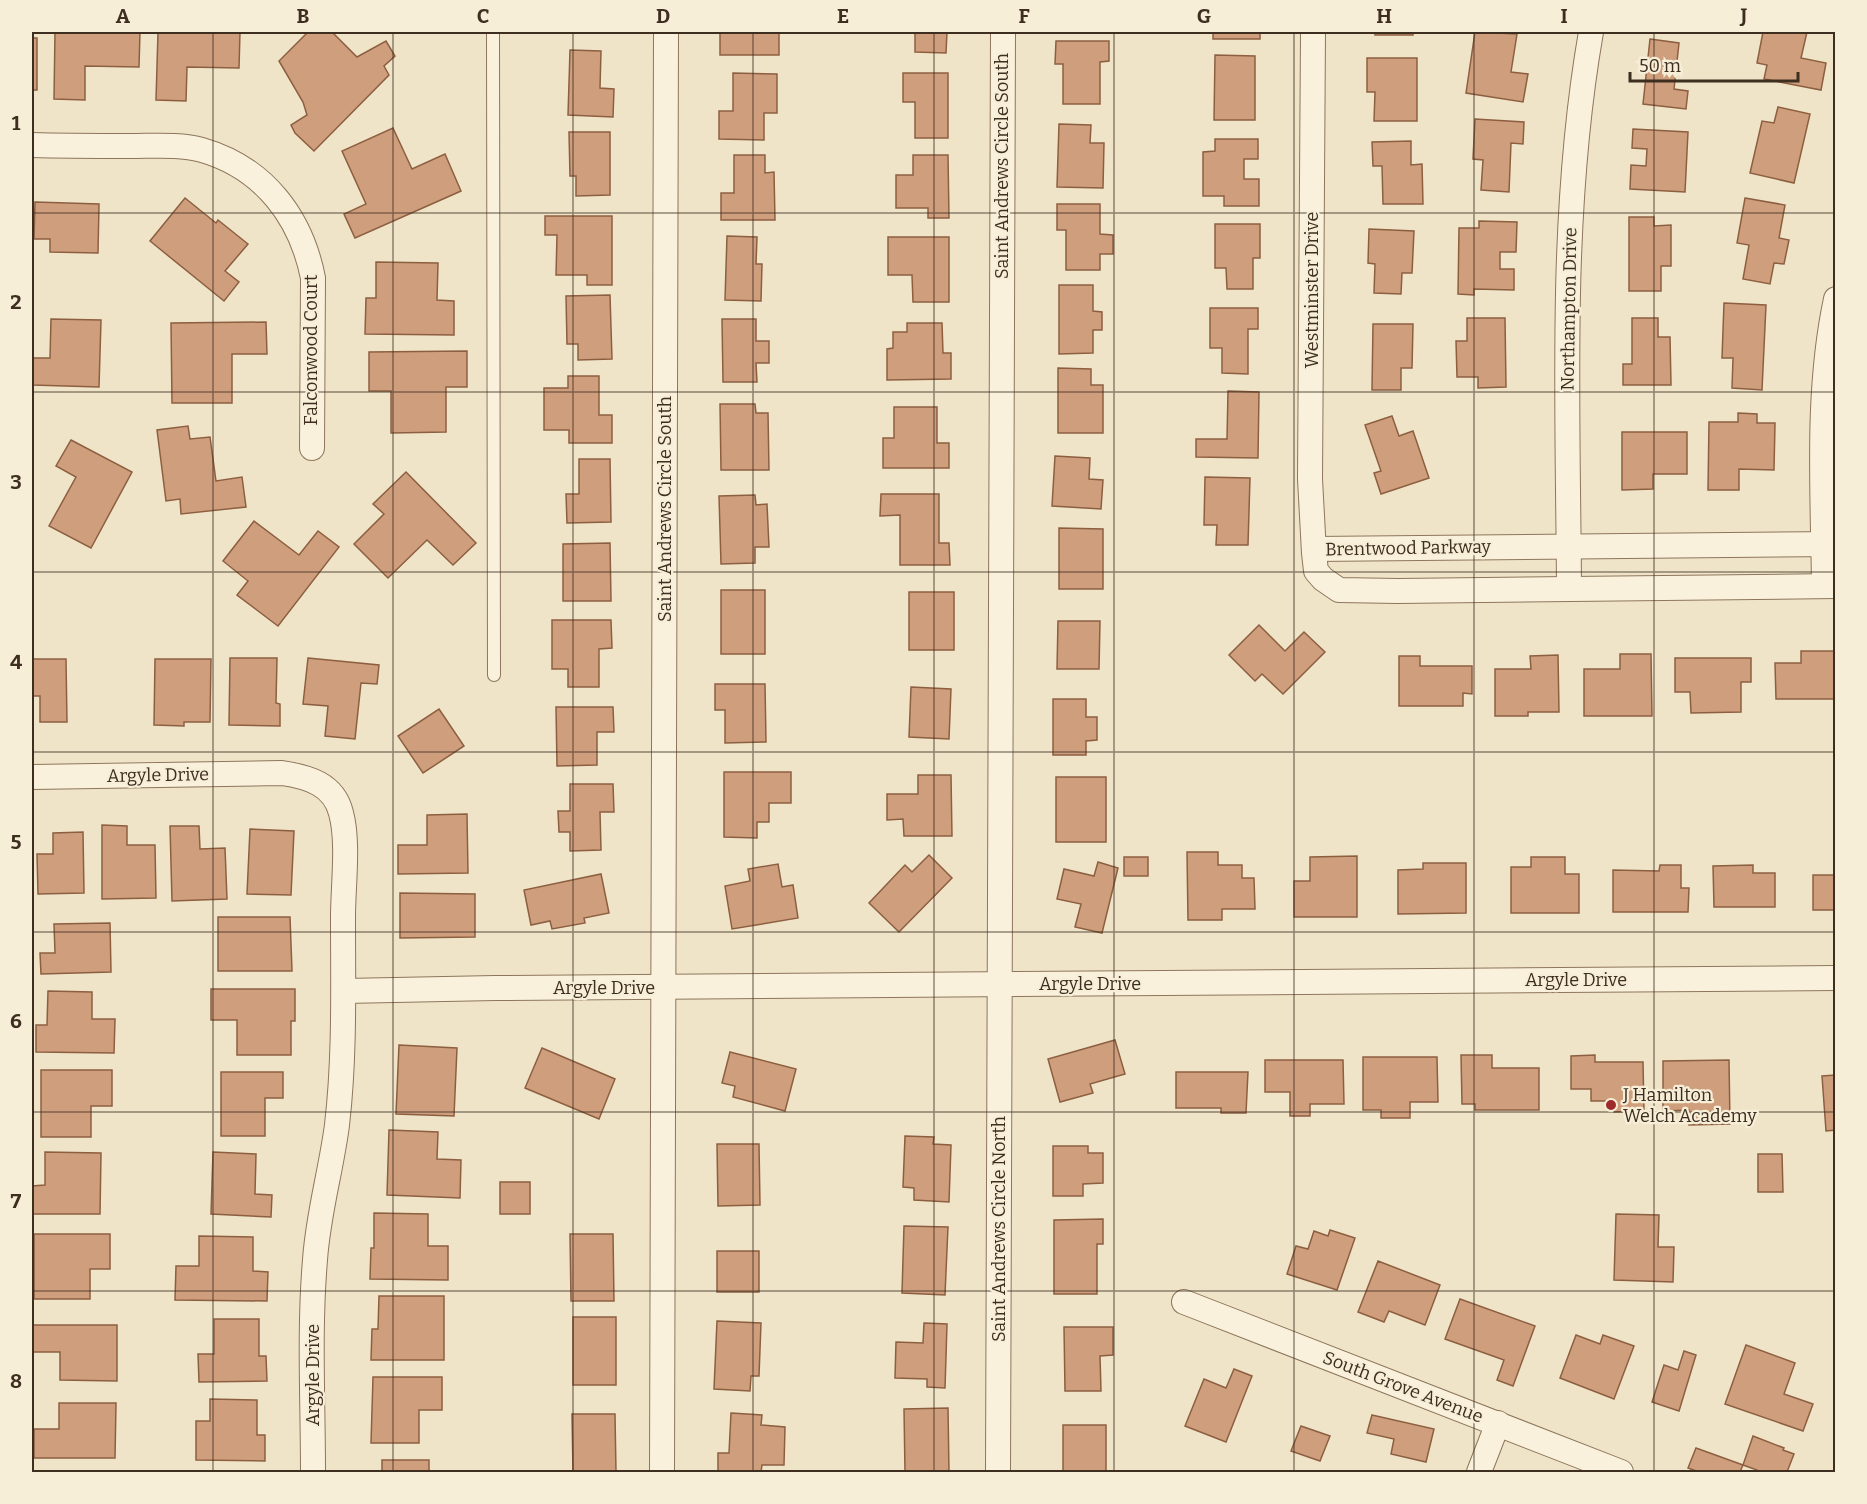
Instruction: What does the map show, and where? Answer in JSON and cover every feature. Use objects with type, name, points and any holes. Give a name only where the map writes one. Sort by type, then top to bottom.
[{"type":"street","name":"Saint Andrews Circle South","points":[[663,987],[666,32]]},
{"type":"street","name":"Saint Andrews Circle South","points":[[999,985],[1003,32]]},
{"type":"street","name":"Westminster Drive","points":[[1313,32],[1310,478],[1314,549]]},
{"type":"street","name":"Northampton Drive","points":[[1569,588],[1568,270],[1571,191],[1591,32]]},
{"type":"street","name":"Falconwood Court","points":[[32,146],[176,146],[200,150],[227,159],[249,172],[285,208],[300,232],[309,255],[313,278],[312,448]]},
{"type":"street","points":[[1830,586],[1822,446],[1825,378],[1836,299]]},
{"type":"street","name":"Brentwood Parkway","points":[[1829,544],[1314,549],[1317,571],[1323,579],[1338,590],[1830,586]]},
{"type":"street","name":"Argyle Drive","points":[[32,777],[282,773],[308,777],[329,790],[341,812],[344,839],[342,1079],[314,1261],[313,1473]]},
{"type":"street","name":"Argyle Drive","points":[[344,991],[1836,978]]},
{"type":"street","name":"Saint Andrews Circle North","points":[[998,1473],[999,985]]},
{"type":"street","points":[[662,1473],[663,987]]},
{"type":"street","name":"South Grove Avenue","points":[[1184,1302],[1621,1473]]},
{"type":"street","points":[[1479,1473],[1498,1423]]},
{"type":"lane","points":[[493,32],[494,675]]},
{"type":"building","points":[[55,32],[140,32],[139,67],[85,66],[85,100],[54,99]]},
{"type":"building","points":[[158,32],[240,32],[239,68],[187,67],[186,101],[156,100]]},
{"type":"building","points":[[308,32],[332,32],[357,57],[386,41],[395,56],[384,66],[389,75],[314,151],[295,133],[291,125],[307,115],[303,102],[279,61]]},
{"type":"building","points":[[720,32],[779,32],[779,55],[720,55]]},
{"type":"building","points":[[915,32],[947,32],[946,53],[915,52]]},
{"type":"building","points":[[1213,32],[1260,32],[1260,39],[1213,39]]},
{"type":"building","points":[[1375,32],[1413,32],[1413,35],[1375,35]]},
{"type":"building","points":[[1475,32],[1517,34],[1511,72],[1528,74],[1523,102],[1466,93]]},
{"type":"building","points":[[1763,32],[1807,32],[1801,58],[1826,63],[1821,90],[1764,79],[1767,65],[1757,63]]},
{"type":"building","points":[[32,38],[37,38],[37,90],[32,90]]},
{"type":"building","points":[[1650,39],[1679,43],[1674,89],[1688,91],[1686,109],[1643,104]]},
{"type":"building","points":[[1056,41],[1109,41],[1109,61],[1100,62],[1100,104],[1063,104],[1063,64],[1055,64]]},
{"type":"building","points":[[570,50],[601,51],[600,88],[614,89],[613,117],[568,115]]},
{"type":"building","points":[[1215,55],[1255,56],[1255,120],[1214,120]]},
{"type":"building","points":[[1367,58],[1417,58],[1417,121],[1374,121],[1375,92],[1367,92]]},
{"type":"building","points":[[733,73],[777,74],[777,113],[764,113],[764,140],[719,139],[719,111],[733,111]]},
{"type":"building","points":[[903,73],[948,73],[948,138],[915,138],[915,102],[903,102]]},
{"type":"building","points":[[1778,107],[1810,114],[1794,183],[1750,173],[1762,121],[1774,123]]},
{"type":"building","points":[[1475,119],[1524,122],[1523,144],[1511,143],[1509,192],[1481,190],[1483,160],[1473,159]]},
{"type":"building","points":[[1059,124],[1091,125],[1090,143],[1104,143],[1103,188],[1057,187]]},
{"type":"building","points":[[393,128],[412,169],[445,154],[461,191],[355,238],[344,214],[366,204],[342,151]]},
{"type":"building","points":[[1633,129],[1688,132],[1685,192],[1630,189],[1631,165],[1646,166],[1647,149],[1632,148]]},
{"type":"building","points":[[569,132],[610,132],[610,195],[576,196],[576,176],[570,176]]},
{"type":"building","points":[[1215,139],[1258,139],[1258,159],[1244,159],[1244,179],[1259,179],[1259,206],[1224,206],[1224,196],[1203,196],[1203,152],[1215,151]]},
{"type":"building","points":[[1411,141],[1411,165],[1422,164],[1423,204],[1383,204],[1382,166],[1373,166],[1372,142]]},
{"type":"building","points":[[734,155],[765,155],[765,173],[774,172],[775,220],[721,220],[721,193],[734,193]]},
{"type":"building","points":[[913,155],[948,155],[949,218],[928,218],[928,208],[896,208],[896,175],[913,175]]},
{"type":"building","points":[[185,198],[216,223],[218,220],[248,244],[225,271],[239,282],[224,301],[150,241]]},
{"type":"building","points":[[1745,198],[1785,205],[1779,238],[1789,240],[1784,264],[1774,263],[1770,284],[1743,279],[1749,245],[1737,243]]},
{"type":"building","points":[[35,202],[99,204],[98,253],[50,252],[50,239],[34,239]]},
{"type":"building","points":[[1057,204],[1100,204],[1100,234],[1113,235],[1113,254],[1100,254],[1100,270],[1066,270],[1066,230],[1057,230]]},
{"type":"building","points":[[545,216],[612,216],[612,285],[587,285],[587,275],[556,275],[557,235],[545,235]]},
{"type":"building","points":[[1629,217],[1654,217],[1654,226],[1671,225],[1671,266],[1661,266],[1661,291],[1629,291]]},
{"type":"building","points":[[1479,221],[1517,222],[1516,252],[1500,252],[1500,269],[1514,269],[1514,290],[1474,289],[1474,295],[1458,294],[1459,228],[1479,228]]},
{"type":"building","points":[[1215,224],[1260,224],[1260,258],[1253,258],[1253,289],[1227,289],[1226,268],[1215,268]]},
{"type":"building","points":[[1369,229],[1414,231],[1412,273],[1402,273],[1401,294],[1374,293],[1375,264],[1368,263]]},
{"type":"building","points":[[727,236],[757,237],[756,264],[762,264],[761,301],[725,300]]},
{"type":"building","points":[[888,237],[949,237],[949,302],[913,302],[912,275],[888,275]]},
{"type":"building","points":[[376,262],[438,263],[437,300],[454,301],[454,335],[365,334],[366,298],[376,298]]},
{"type":"building","points":[[1059,285],[1093,285],[1093,311],[1102,312],[1102,330],[1093,330],[1093,353],[1059,354]]},
{"type":"building","points":[[610,295],[612,359],[578,360],[578,344],[567,344],[566,296]]},
{"type":"building","points":[[1724,303],[1766,305],[1762,390],[1732,388],[1733,358],[1722,358]]},
{"type":"building","points":[[1210,308],[1258,308],[1258,329],[1248,329],[1248,374],[1222,373],[1222,348],[1210,348]]},
{"type":"building","points":[[1467,318],[1505,318],[1506,387],[1478,388],[1478,377],[1457,377],[1456,341],[1467,341]]},
{"type":"building","points":[[1632,318],[1658,318],[1658,337],[1670,337],[1671,385],[1623,385],[1623,364],[1632,364]]},
{"type":"building","points":[[51,319],[101,320],[99,387],[32,385],[32,358],[50,358]]},
{"type":"building","points":[[722,319],[756,319],[756,341],[769,341],[769,363],[756,363],[757,382],[723,382]]},
{"type":"building","points":[[266,322],[267,354],[232,354],[232,403],[172,403],[171,323]]},
{"type":"building","points":[[907,323],[942,323],[943,353],[951,353],[951,379],[887,380],[887,349],[893,348],[893,332],[907,332]]},
{"type":"building","points":[[1373,324],[1413,324],[1412,368],[1401,368],[1401,390],[1372,390]]},
{"type":"building","points":[[467,351],[467,387],[446,387],[446,432],[391,433],[391,391],[369,391],[369,352]]},
{"type":"building","points":[[1058,368],[1091,369],[1091,385],[1103,385],[1103,433],[1058,433]]},
{"type":"building","points":[[568,376],[599,376],[599,415],[612,415],[612,443],[569,443],[569,430],[544,430],[544,388],[568,388]]},
{"type":"building","points":[[1228,391],[1259,392],[1258,458],[1196,457],[1196,439],[1227,439]]},
{"type":"building","points":[[720,404],[755,404],[756,413],[768,413],[769,470],[721,470]]},
{"type":"building","points":[[894,407],[937,407],[937,443],[949,443],[949,468],[883,468],[883,438],[894,438]]},
{"type":"building","points":[[1738,413],[1757,414],[1757,423],[1775,423],[1774,470],[1739,469],[1739,490],[1708,490],[1709,422],[1738,422]]},
{"type":"building","points":[[1392,416],[1399,436],[1413,431],[1429,478],[1381,494],[1374,473],[1381,471],[1365,425]]},
{"type":"building","points":[[188,426],[190,439],[210,437],[216,481],[242,477],[246,507],[181,514],[180,499],[166,501],[157,430]]},
{"type":"building","points":[[1622,432],[1687,432],[1687,474],[1653,474],[1653,489],[1622,490]]},
{"type":"building","points":[[71,440],[132,472],[91,548],[49,526],[76,477],[56,466]]},
{"type":"building","points":[[1055,456],[1090,458],[1089,479],[1103,480],[1101,509],[1052,506]]},
{"type":"building","points":[[579,459],[610,459],[611,522],[567,523],[566,494],[579,494]]},
{"type":"building","points":[[406,472],[476,543],[453,565],[427,540],[388,578],[354,544],[384,514],[373,504]]},
{"type":"building","points":[[1205,477],[1250,478],[1248,545],[1216,545],[1217,525],[1204,525]]},
{"type":"building","points":[[881,494],[939,494],[939,543],[949,543],[950,565],[900,565],[900,515],[880,516]]},
{"type":"building","points":[[755,495],[756,505],[767,504],[769,547],[755,547],[755,563],[721,564],[719,496]]},
{"type":"building","points":[[254,521],[299,555],[318,531],[339,547],[278,626],[237,595],[248,581],[223,561]]},
{"type":"building","points":[[1059,528],[1103,529],[1103,589],[1059,589]]},
{"type":"building","points":[[610,543],[611,601],[563,601],[563,544]]},
{"type":"building","points":[[721,590],[765,590],[765,654],[721,654]]},
{"type":"building","points":[[909,592],[954,592],[954,650],[909,650]]},
{"type":"building","points":[[552,620],[611,620],[612,648],[599,649],[599,687],[568,687],[568,669],[552,669]]},
{"type":"building","points":[[1058,621],[1100,621],[1099,669],[1057,669]]},
{"type":"building","points":[[1259,625],[1285,651],[1304,632],[1325,652],[1283,694],[1262,674],[1255,681],[1229,655]]},
{"type":"building","points":[[1801,651],[1836,651],[1836,699],[1776,699],[1775,663],[1801,663]]},
{"type":"building","points":[[1620,654],[1651,654],[1652,716],[1584,716],[1584,669],[1620,669]]},
{"type":"building","points":[[1558,655],[1559,712],[1528,712],[1528,716],[1495,716],[1495,669],[1531,669],[1530,656]]},
{"type":"building","points":[[1399,656],[1420,656],[1420,666],[1472,666],[1472,694],[1463,693],[1463,706],[1399,706]]},
{"type":"building","points":[[230,658],[277,658],[276,703],[280,704],[280,726],[229,725]]},
{"type":"building","points":[[308,658],[379,665],[377,684],[361,683],[355,739],[325,736],[328,706],[303,704]]},
{"type":"building","points":[[1675,658],[1751,658],[1751,682],[1741,682],[1741,712],[1691,713],[1690,692],[1675,692]]},
{"type":"building","points":[[32,659],[66,659],[67,722],[40,722],[40,696],[32,696]]},
{"type":"building","points":[[155,659],[211,659],[210,722],[184,722],[184,726],[154,725]]},
{"type":"building","points":[[715,684],[765,684],[766,742],[725,743],[725,710],[715,710]]},
{"type":"building","points":[[911,687],[951,689],[949,739],[909,737]]},
{"type":"building","points":[[1053,699],[1086,699],[1086,717],[1097,717],[1097,740],[1086,741],[1086,755],[1053,755]]},
{"type":"building","points":[[556,707],[613,707],[614,732],[597,732],[597,765],[557,766]]},
{"type":"building","points":[[439,709],[464,746],[423,773],[398,736]]},
{"type":"building","points":[[724,772],[791,772],[791,803],[769,803],[769,822],[757,822],[757,838],[724,837]]},
{"type":"building","points":[[918,775],[951,775],[952,836],[904,836],[903,819],[887,820],[887,794],[918,794]]},
{"type":"building","points":[[1056,777],[1106,777],[1106,842],[1056,842]]},
{"type":"building","points":[[570,784],[613,784],[614,812],[600,812],[601,850],[570,851],[570,832],[559,832],[558,811],[570,811]]},
{"type":"building","points":[[467,814],[468,873],[398,874],[398,845],[427,845],[427,815]]},
{"type":"building","points":[[102,825],[127,826],[127,845],[155,845],[156,898],[102,899]]},
{"type":"building","points":[[170,826],[199,826],[200,849],[225,848],[227,899],[172,901]]},
{"type":"building","points":[[250,829],[294,831],[291,895],[247,894]]},
{"type":"building","points":[[83,832],[84,893],[38,894],[37,854],[53,854],[53,833]]},
{"type":"building","points":[[1187,852],[1218,852],[1218,865],[1242,865],[1242,878],[1254,878],[1255,909],[1222,909],[1222,920],[1188,920]]},
{"type":"building","points":[[929,855],[952,878],[899,932],[869,903],[905,865],[912,872]]},
{"type":"building","points":[[1357,856],[1357,917],[1294,917],[1294,881],[1310,881],[1310,857]]},
{"type":"building","points":[[1124,857],[1148,857],[1148,876],[1124,876]]},
{"type":"building","points":[[1531,857],[1565,857],[1565,874],[1579,874],[1579,913],[1511,913],[1511,867],[1531,867]]},
{"type":"building","points":[[1098,862],[1118,868],[1102,933],[1075,927],[1081,904],[1057,899],[1064,869],[1094,876]]},
{"type":"building","points":[[1423,863],[1466,863],[1466,913],[1398,914],[1398,870],[1423,869]]},
{"type":"building","points":[[778,864],[782,887],[793,885],[798,918],[732,929],[725,886],[750,881],[748,869]]},
{"type":"building","points":[[1660,865],[1681,865],[1681,888],[1689,888],[1688,912],[1613,912],[1613,870],[1659,871]]},
{"type":"building","points":[[1753,865],[1753,873],[1775,873],[1775,907],[1714,907],[1713,866]]},
{"type":"building","points":[[601,874],[609,913],[584,918],[585,923],[552,929],[550,921],[531,925],[524,890]]},
{"type":"building","points":[[1813,875],[1836,875],[1836,910],[1813,910]]},
{"type":"building","points":[[400,893],[475,894],[475,937],[400,938]]},
{"type":"building","points":[[218,917],[290,917],[292,971],[218,971]]},
{"type":"building","points":[[110,923],[111,972],[41,974],[40,953],[55,953],[54,924]]},
{"type":"building","points":[[211,989],[295,989],[295,1021],[291,1021],[291,1055],[237,1055],[237,1020],[211,1020]]},
{"type":"building","points":[[48,991],[92,992],[92,1019],[115,1019],[114,1053],[36,1052],[36,1025],[47,1025]]},
{"type":"building","points":[[1115,1040],[1125,1074],[1090,1084],[1093,1093],[1060,1102],[1048,1059]]},
{"type":"building","points":[[399,1045],[457,1048],[454,1116],[396,1114]]},
{"type":"building","points":[[542,1048],[615,1079],[599,1119],[525,1088]]},
{"type":"building","points":[[730,1052],[796,1069],[785,1111],[733,1097],[735,1086],[722,1083]]},
{"type":"building","points":[[1461,1055],[1492,1055],[1492,1068],[1539,1068],[1539,1110],[1475,1110],[1475,1104],[1462,1104]]},
{"type":"building","points":[[1595,1055],[1595,1062],[1643,1062],[1644,1111],[1614,1112],[1614,1101],[1591,1101],[1591,1089],[1571,1089],[1571,1056]]},
{"type":"building","points":[[1363,1057],[1437,1057],[1438,1102],[1410,1102],[1410,1118],[1381,1118],[1381,1110],[1363,1110]]},
{"type":"building","points":[[1265,1060],[1343,1060],[1344,1104],[1310,1104],[1310,1116],[1290,1116],[1290,1092],[1265,1092]]},
{"type":"building","points":[[1729,1060],[1730,1124],[1689,1125],[1689,1110],[1663,1111],[1663,1061]]},
{"type":"building","points":[[41,1070],[112,1070],[112,1106],[91,1106],[91,1137],[41,1137]]},
{"type":"building","points":[[221,1072],[283,1072],[283,1098],[265,1098],[265,1136],[221,1136]]},
{"type":"building","points":[[1176,1072],[1248,1072],[1246,1113],[1221,1113],[1221,1108],[1176,1108]]},
{"type":"building","points":[[1836,1075],[1836,1130],[1826,1131],[1822,1076]]},
{"type":"building","points":[[389,1130],[438,1132],[437,1159],[461,1160],[460,1198],[387,1195]]},
{"type":"building","points":[[905,1136],[934,1137],[933,1144],[951,1145],[949,1202],[914,1200],[914,1188],[903,1187]]},
{"type":"building","points":[[717,1144],[759,1144],[760,1205],[718,1206]]},
{"type":"building","points":[[1053,1146],[1088,1146],[1088,1153],[1103,1153],[1103,1183],[1083,1184],[1083,1196],[1053,1196]]},
{"type":"building","points":[[45,1152],[101,1153],[100,1214],[32,1214],[32,1186],[45,1185]]},
{"type":"building","points":[[213,1152],[256,1154],[255,1194],[272,1195],[271,1217],[211,1214]]},
{"type":"building","points":[[1758,1154],[1782,1154],[1783,1192],[1758,1192]]},
{"type":"building","points":[[500,1182],[530,1182],[530,1214],[500,1214]]},
{"type":"building","points":[[374,1213],[428,1214],[428,1246],[448,1246],[448,1280],[370,1279],[371,1248],[374,1248]]},
{"type":"building","points":[[1616,1214],[1659,1215],[1658,1247],[1674,1247],[1673,1282],[1614,1280]]},
{"type":"building","points":[[1103,1219],[1103,1244],[1097,1244],[1097,1294],[1054,1294],[1054,1220]]},
{"type":"building","points":[[904,1226],[948,1227],[945,1295],[902,1293]]},
{"type":"building","points":[[1330,1230],[1355,1238],[1337,1290],[1287,1274],[1296,1246],[1308,1249],[1314,1231],[1328,1236]]},
{"type":"building","points":[[34,1234],[110,1234],[110,1269],[90,1269],[90,1299],[34,1299]]},
{"type":"building","points":[[570,1234],[613,1234],[614,1301],[571,1301]]},
{"type":"building","points":[[199,1236],[253,1237],[253,1271],[268,1272],[267,1301],[175,1300],[176,1266],[199,1266]]},
{"type":"building","points":[[717,1251],[759,1251],[759,1292],[717,1292]]},
{"type":"building","points":[[1378,1261],[1440,1285],[1425,1325],[1389,1311],[1384,1322],[1358,1312]]},
{"type":"building","points":[[379,1296],[444,1296],[444,1360],[371,1360],[372,1329],[378,1329]]},
{"type":"building","points":[[1460,1299],[1535,1326],[1513,1386],[1497,1380],[1504,1360],[1445,1339]]},
{"type":"building","points":[[573,1317],[616,1317],[616,1385],[573,1385]]},
{"type":"building","points":[[214,1319],[259,1319],[259,1356],[266,1356],[267,1381],[199,1382],[198,1354],[214,1354]]},
{"type":"building","points":[[717,1321],[761,1323],[759,1376],[751,1376],[750,1391],[714,1389]]},
{"type":"building","points":[[924,1323],[947,1324],[945,1388],[927,1387],[927,1379],[895,1378],[896,1342],[923,1343]]},
{"type":"building","points":[[32,1325],[117,1325],[117,1381],[60,1380],[60,1352],[32,1352]]},
{"type":"building","points":[[1064,1327],[1113,1327],[1113,1355],[1100,1356],[1101,1391],[1065,1391]]},
{"type":"building","points":[[1576,1335],[1600,1344],[1603,1335],[1634,1346],[1614,1399],[1560,1378]]},
{"type":"building","points":[[1746,1345],[1795,1363],[1784,1394],[1813,1404],[1803,1431],[1725,1404]]},
{"type":"building","points":[[1684,1351],[1696,1355],[1679,1411],[1652,1402],[1664,1365],[1678,1370]]},
{"type":"building","points":[[1234,1369],[1252,1376],[1226,1442],[1185,1426],[1204,1379],[1226,1388]]},
{"type":"building","points":[[373,1377],[442,1377],[442,1410],[419,1410],[419,1443],[371,1443]]},
{"type":"building","points":[[210,1399],[257,1400],[257,1435],[265,1435],[265,1461],[196,1460],[196,1421],[210,1421]]},
{"type":"building","points":[[59,1403],[116,1403],[115,1458],[34,1458],[34,1429],[59,1429]]},
{"type":"building","points":[[948,1408],[949,1472],[905,1472],[904,1409]]},
{"type":"building","points":[[731,1413],[762,1415],[761,1425],[785,1427],[784,1465],[762,1465],[761,1472],[718,1472],[718,1453],[729,1453]]},
{"type":"building","points":[[572,1414],[615,1414],[616,1472],[573,1472]]},
{"type":"building","points":[[1372,1415],[1434,1429],[1426,1462],[1391,1454],[1394,1439],[1367,1433]]},
{"type":"building","points":[[1063,1425],[1106,1425],[1106,1472],[1063,1472]]},
{"type":"building","points":[[1301,1426],[1330,1436],[1320,1461],[1291,1451]]},
{"type":"building","points":[[1753,1436],[1794,1454],[1787,1472],[1757,1472],[1743,1465]]},
{"type":"building","points":[[1696,1448],[1743,1465],[1740,1472],[1699,1472],[1688,1468]]},
{"type":"building","points":[[382,1460],[429,1460],[429,1472],[382,1472]]},
{"type":"place","name":"J Hamilton Welch Academy","points":[[1611,1105]]}]
